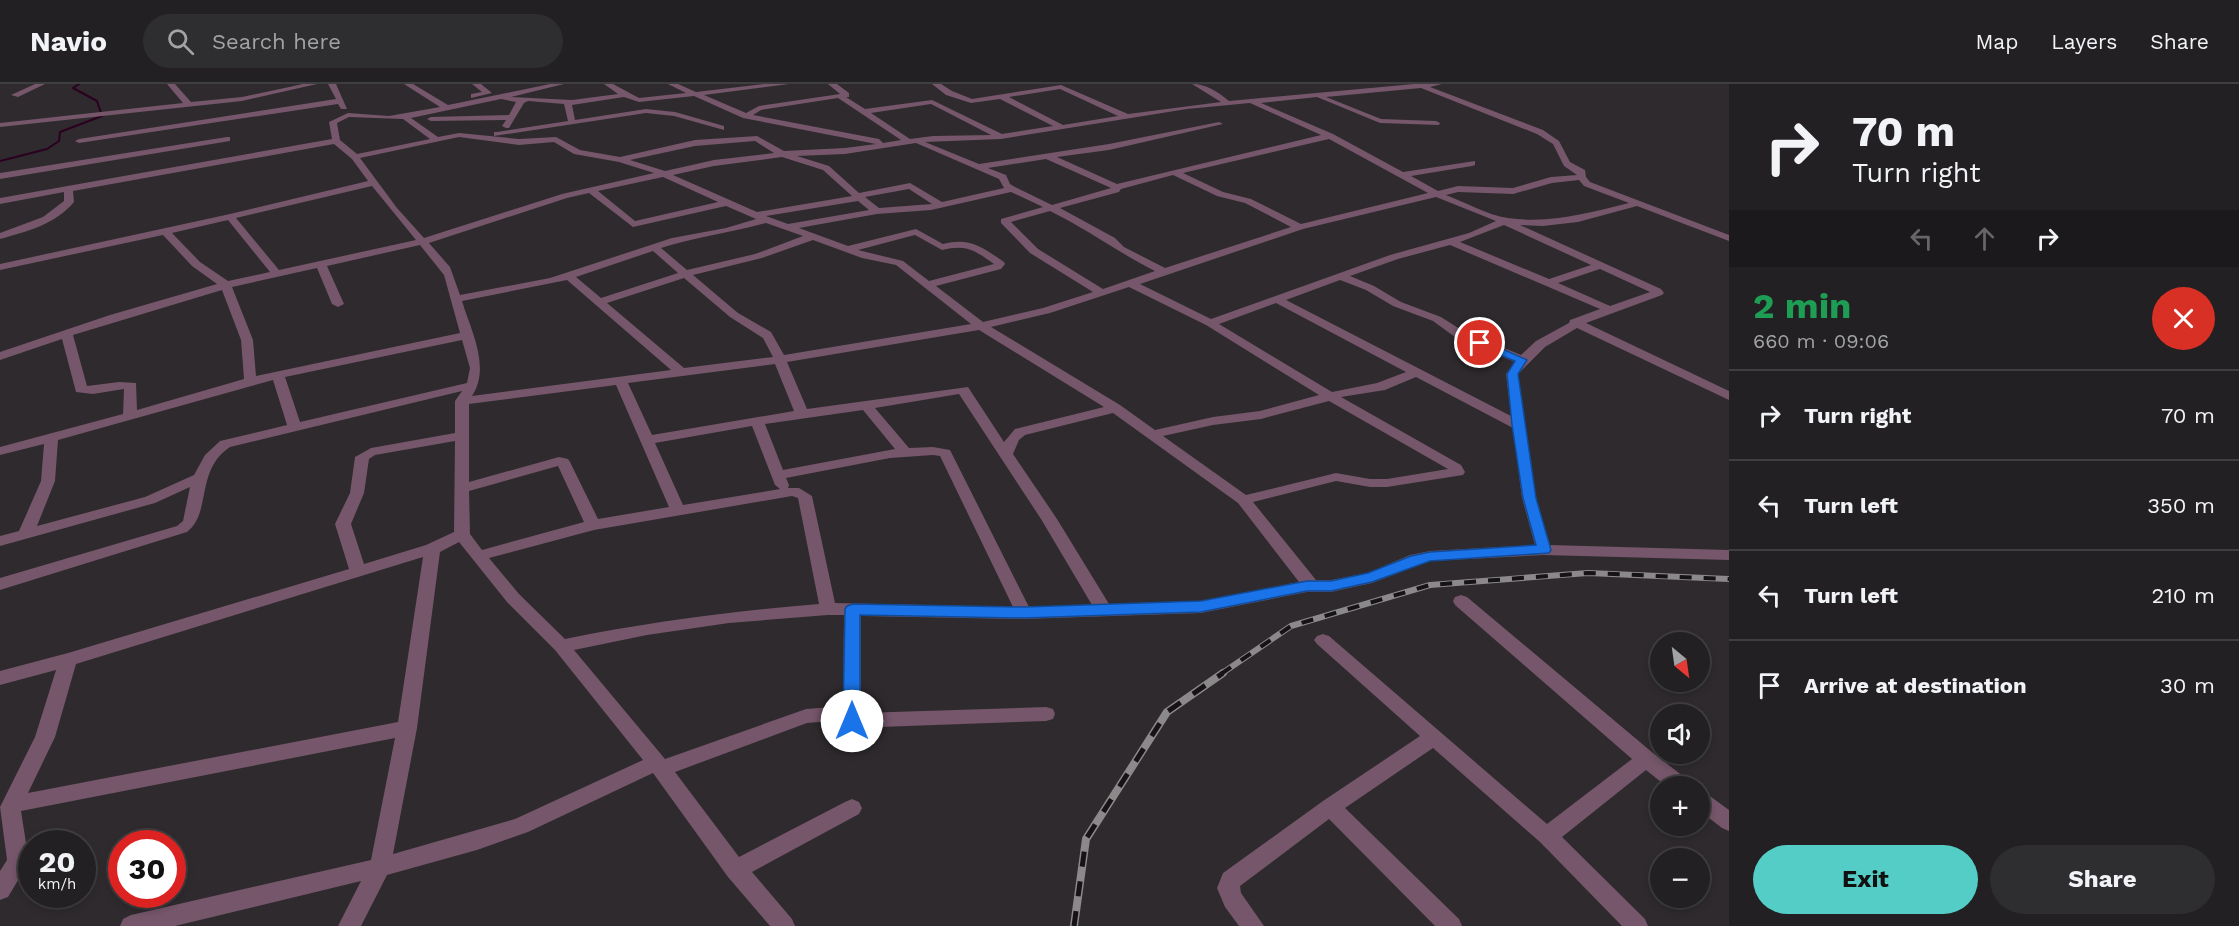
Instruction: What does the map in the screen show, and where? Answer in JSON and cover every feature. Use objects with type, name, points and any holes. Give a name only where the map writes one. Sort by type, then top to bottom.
[{"type":"street","points":[[15,95],[42,84]]},
{"type":"street","points":[[171,84],[189,105]]},
{"type":"street","points":[[0,124],[242,99],[313,84]]},
{"type":"street","points":[[332,84],[348,115]]},
{"type":"street","points":[[408,84],[447,108]]},
{"type":"street","points":[[438,101],[488,93],[476,84]]},
{"type":"street","points":[[403,118],[560,84]]},
{"type":"street","points":[[608,84],[615,84]]},
{"type":"street","points":[[608,84],[632,99],[785,84]]},
{"type":"street","points":[[672,84],[746,116],[891,144]]},
{"type":"street","points":[[746,116],[759,108],[847,93],[832,84]]},
{"type":"street","points":[[936,84],[949,93],[968,100],[1061,87],[1125,116]]},
{"type":"street","points":[[1196,84],[1227,103]]},
{"type":"street","points":[[1333,84],[1353,93]]},
{"type":"street","points":[[0,356],[66,333],[226,285],[423,242],[591,190],[714,163],[782,154],[840,152],[912,141],[1001,137],[1125,116],[1227,103],[1438,84]]},
{"type":"street","points":[[1415,86],[1540,132],[1556,143],[1567,164],[1582,172],[1581,177],[1587,184],[1729,238]]},
{"type":"street","points":[[574,93],[575,101]]},
{"type":"street","points":[[501,96],[521,101],[527,99],[575,101],[626,95]]},
{"type":"street","points":[[839,96],[912,141],[981,166],[1003,177],[1006,185],[1012,189],[1053,208],[1111,240],[1120,249],[1165,272]]},
{"type":"street","points":[[1000,96],[1060,127]]},
{"type":"street","points":[[1317,96],[1380,121],[1436,123]]},
{"type":"street","points":[[201,123],[200,114],[242,103],[242,99]]},
{"type":"street","points":[[644,99],[676,114],[721,128]]},
{"type":"street","points":[[79,141],[341,101]]},
{"type":"street","points":[[501,133],[521,101]]},
{"type":"street","points":[[572,123],[566,104],[575,101]]},
{"type":"street","points":[[1250,101],[1330,136],[1436,194],[1504,221],[1653,288],[1658,293],[1574,322],[1522,360],[1512,374],[1529,498],[1544,550]]},
{"type":"street","points":[[863,112],[932,102],[1001,137]]},
{"type":"street","points":[[477,136],[640,112],[676,114]]},
{"type":"street","points":[[512,117],[403,118],[348,115],[333,122],[336,141],[355,157],[372,183],[445,267],[457,299],[476,368],[473,385],[462,401],[461,436],[464,488],[462,534],[513,598],[561,646],[658,766],[736,870],[784,926]]},
{"type":"street","points":[[403,118],[437,140]]},
{"type":"street","points":[[216,120],[234,149]]},
{"type":"street","points":[[981,166],[1109,147],[1219,124]]},
{"type":"street","points":[[140,132],[150,164]]},
{"type":"street","points":[[355,157],[459,135],[519,142],[556,139],[577,152],[621,160],[662,173],[762,218],[866,256],[899,263],[981,326],[1115,408],[1243,500],[1309,583],[1307,586]]},
{"type":"street","points":[[1045,155],[1116,187],[1226,161],[1256,151],[1330,136]]},
{"type":"street","points":[[621,160],[695,143],[753,137],[761,139],[782,154],[826,168],[838,181],[877,211]]},
{"type":"street","points":[[0,176],[150,164],[234,149],[336,141]]},
{"type":"street","points":[[0,201],[68,190],[150,164],[234,149]]},
{"type":"street","points":[[1404,175],[1472,163]]},
{"type":"street","points":[[1174,172],[1220,194],[1248,201],[1300,227]]},
{"type":"street","points":[[462,401],[779,360],[981,326],[1028,316],[1132,284],[1300,227],[1458,189],[1513,191],[1551,180],[1581,177]]},
{"type":"street","points":[[0,267],[230,217],[372,183]]},
{"type":"street","points":[[457,299],[569,276],[676,240],[728,231],[801,206],[845,201],[910,186],[941,205]]},
{"type":"street","points":[[1102,293],[1034,251],[1004,221],[1091,198],[1118,189],[1116,187]]},
{"type":"street","points":[[789,227],[860,213],[941,205],[1012,189]]},
{"type":"street","points":[[0,236],[48,217],[65,207],[69,202],[68,190]]},
{"type":"street","points":[[591,190],[633,224],[726,203]]},
{"type":"street","points":[[845,201],[860,213]]},
{"type":"street","points":[[1209,323],[1394,257],[1452,242],[1504,221],[1543,223],[1578,219],[1636,204]]},
{"type":"street","points":[[230,217],[277,274]]},
{"type":"street","points":[[165,231],[196,264],[226,285],[247,340],[250,381]]},
{"type":"street","points":[[848,249],[916,232],[942,247],[958,243],[976,247],[1000,264],[997,267],[927,285]]},
{"type":"street","points":[[599,302],[687,273],[758,256],[814,236]]},
{"type":"street","points":[[1452,242],[1611,310]]},
{"type":"street","points":[[655,248],[734,315],[767,335],[774,345],[799,409],[803,413]]},
{"type":"street","points":[[321,264],[338,304]]},
{"type":"street","points":[[1549,283],[1600,265]]},
{"type":"street","points":[[569,276],[682,373]]},
{"type":"street","points":[[1340,276],[1370,288],[1397,304],[1430,315],[1460,334],[1522,360]]},
{"type":"street","points":[[1132,284],[1209,323],[1329,397],[1456,468],[1458,472],[1387,483],[1370,483],[1336,477],[1243,500]]},
{"type":"street","points":[[1278,300],[1518,425]]},
{"type":"street","points":[[1574,322],[1729,396]]},
{"type":"street","points":[[66,333],[81,389],[131,386],[130,416]]},
{"type":"street","points":[[0,451],[250,381],[467,335]]},
{"type":"street","points":[[1151,435],[1213,421],[1261,415],[1356,389],[1380,387],[1417,372]]},
{"type":"street","points":[[278,375],[295,428]]},
{"type":"street","points":[[621,381],[678,511]]},
{"type":"street","points":[[0,584],[182,529],[190,524],[199,478],[219,447],[473,385]]},
{"type":"street","points":[[647,440],[803,413],[812,414],[963,390],[1007,452],[1104,610]]},
{"type":"street","points":[[866,405],[906,453]]},
{"type":"street","points":[[1007,452],[1013,438],[1020,432],[1115,408]]},
{"type":"street","points":[[757,421],[785,493]]},
{"type":"street","points":[[358,572],[344,524],[357,493],[362,458],[371,452],[461,436]]},
{"type":"street","points":[[26,533],[48,481],[51,437]]},
{"type":"street","points":[[778,475],[847,461],[906,453],[937,450],[945,453],[1024,613]]},
{"type":"street","points":[[464,488],[559,461],[563,462],[593,525]]},
{"type":"street","points":[[0,540],[150,500],[199,478]]},
{"type":"street","points":[[478,556],[593,525],[794,491],[806,496],[828,609]]},
{"type":"street","points":[[0,678],[68,660],[432,549],[462,534]]},
{"type":"street","points":[[349,926],[380,867],[407,728],[432,549]]},
{"type":"street","points":[[561,646],[647,629],[729,617],[828,609],[1024,613],[1201,607],[1307,586],[1331,586],[1372,578],[1416,559],[1430,556],[1544,550],[1729,555]]},
{"type":"street","points":[[1461,601],[1668,776]]},
{"type":"street","points":[[852,721],[853,609]]},
{"type":"street","points":[[1323,640],[1547,836],[1637,926]]},
{"type":"street","points":[[0,890],[18,862],[10,808],[45,737],[68,660]]},
{"type":"street","points":[[131,926],[380,867],[477,841],[521,826],[658,766],[806,716],[831,714],[852,721],[1046,714]]},
{"type":"street","points":[[13,804],[407,728]]},
{"type":"street","points":[[1253,926],[1233,900],[1228,888],[1231,880],[1330,807],[1434,737]]},
{"type":"street","points":[[1547,836],[1646,759]]},
{"type":"street","points":[[1330,807],[1452,926]]},
{"type":"street","points":[[736,870],[852,808]]},
{"type":"street","points":[[1710,808],[1729,822]]},
{"type":"waterway","points":[[0,161],[47,149],[59,141],[60,132],[102,116],[97,101],[73,88],[79,84]]},
{"type":"railway","points":[[1221,674],[1291,626],[1430,585],[1588,573],[1729,579]]},
{"type":"railway","points":[[1074,926],[1086,839],[1167,712],[1223,673]]},
{"type":"route","points":[[852,721],[853,609],[1024,613],[1201,607],[1307,586],[1331,586],[1372,578],[1416,559],[1430,556],[1544,550],[1529,498],[1512,374],[1522,360],[1480,343]]}]
